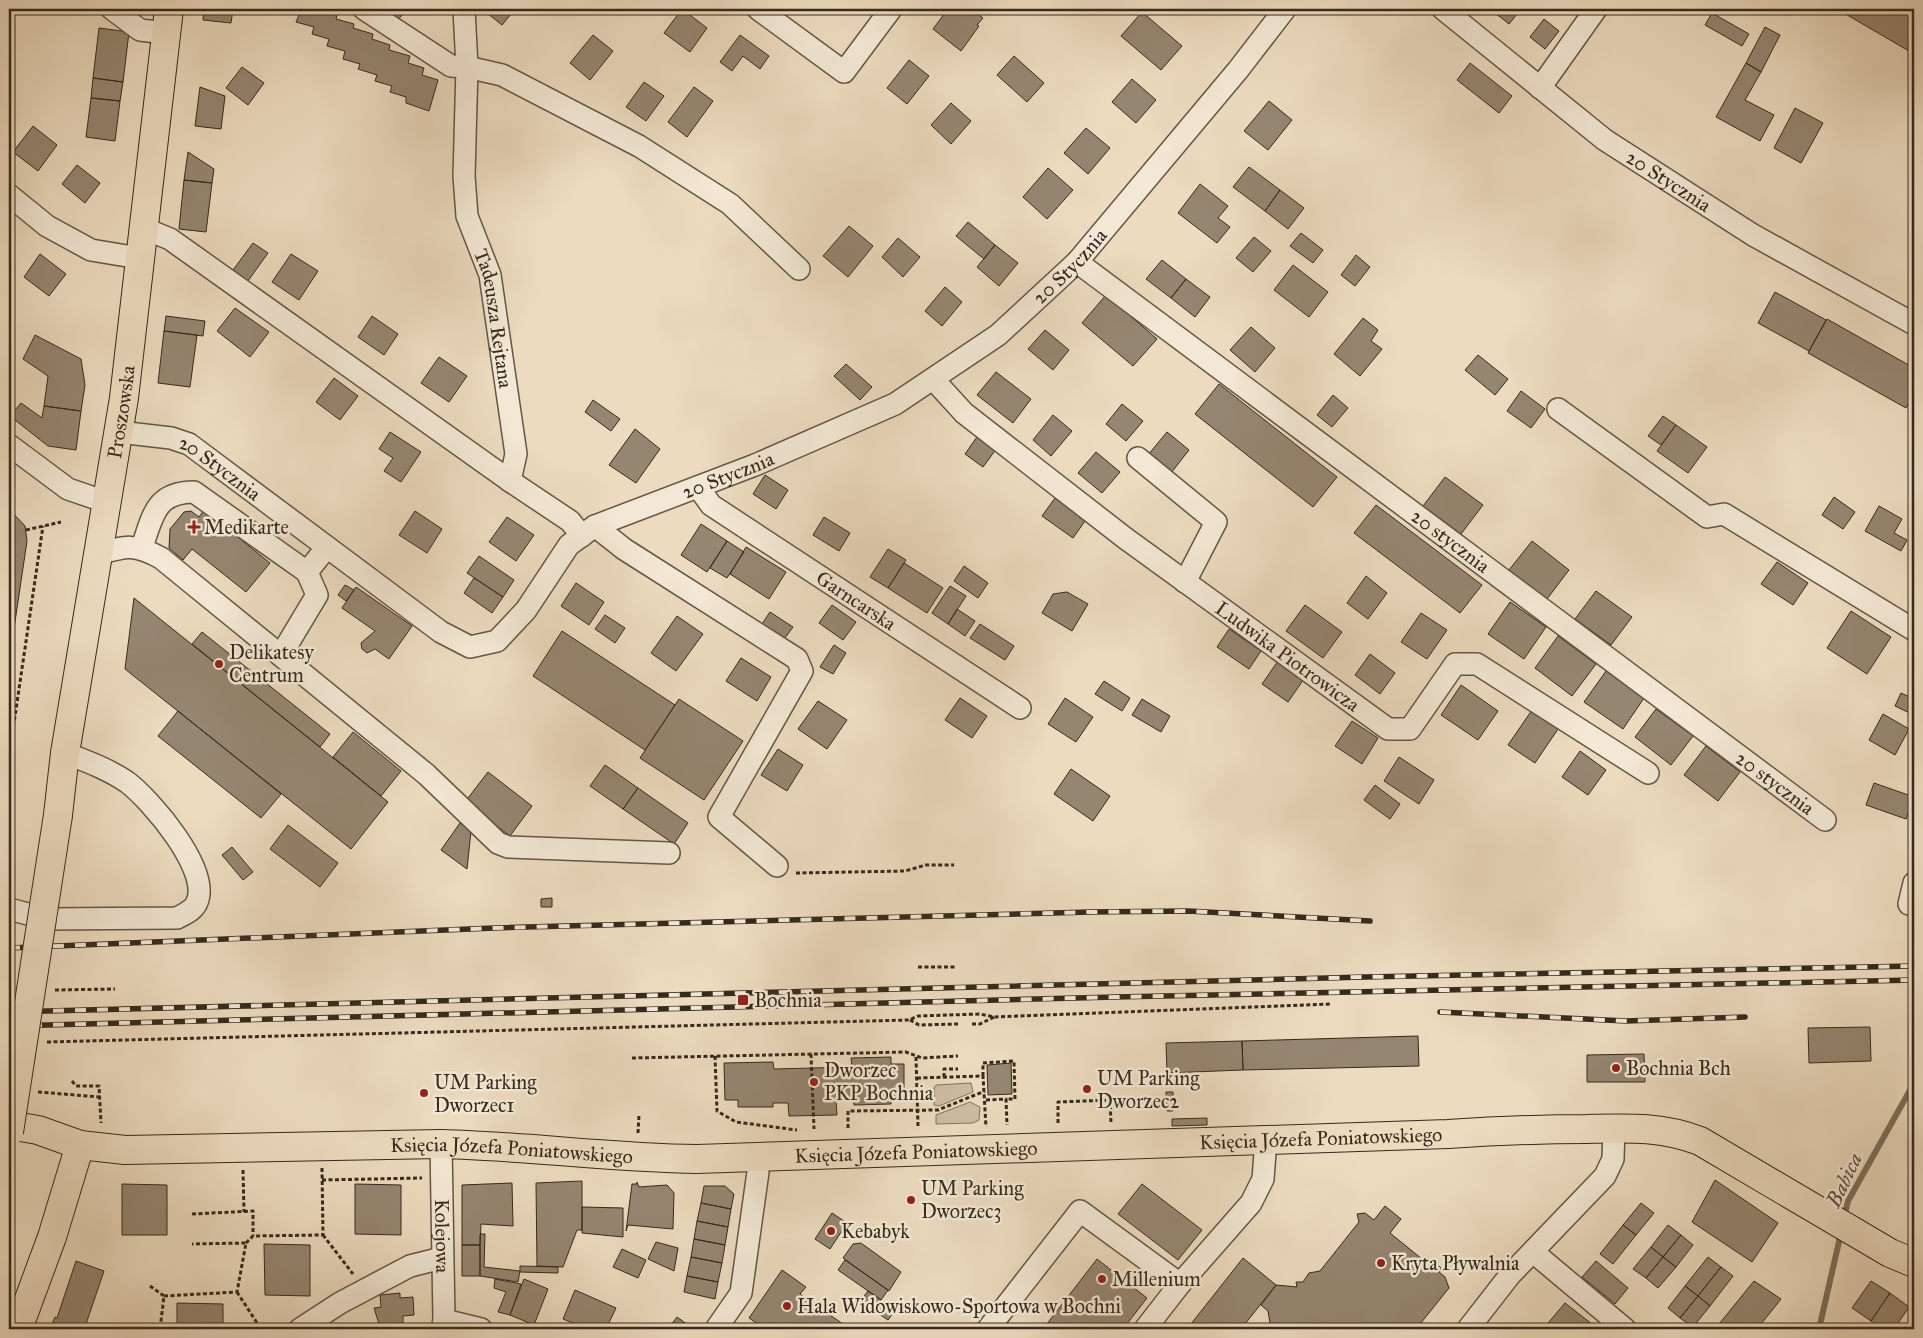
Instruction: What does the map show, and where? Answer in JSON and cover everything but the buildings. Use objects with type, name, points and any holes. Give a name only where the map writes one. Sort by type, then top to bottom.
[{"type":"main road","name":"Proszowska","points":[[9,1132],[58,815],[64,753],[119,432],[167,21]]},
{"type":"main road","name":"Księcia Józefa Poniatowskiego","points":[[9,1125],[38,1130],[80,1145],[125,1150],[441,1144],[484,1145],[637,1158],[757,1158],[1533,1129],[1614,1128],[1670,1130],[1700,1141],[1890,1253],[1914,1262]]},
{"type":"main road","points":[[18,1329],[52,1237],[80,1145]]},
{"type":"street","points":[[112,9],[140,30],[167,21]]},
{"type":"street","points":[[364,9],[451,66],[467,67],[502,75],[639,146],[730,204],[799,269]]},
{"type":"street","name":"Tadeusza Rejtana","points":[[464,9],[467,67],[464,176],[468,216],[490,275],[516,454],[510,481]]},
{"type":"street","points":[[758,9],[844,72],[890,9]]},
{"type":"street","name":"20 Stycznia","points":[[119,432],[171,438],[189,444],[441,632],[470,646],[497,641],[526,610],[569,545],[589,531],[755,466],[895,404],[998,335],[1077,262],[1238,70],[1284,9]]},
{"type":"street","name":"20 Stycznia","points":[[1443,9],[1605,140],[1753,235],[1914,324]]},
{"type":"street","points":[[1540,88],[1596,9]]},
{"type":"street","points":[[9,195],[47,226],[91,250],[139,258]]},
{"type":"street","points":[[143,228],[170,240],[510,481],[570,521],[624,549],[797,659],[802,671],[719,817],[777,866]]},
{"type":"street","name":"20 stycznia","points":[[1077,262],[1825,820]]},
{"type":"street","name":"Ludwika Piotrowicza","points":[[932,379],[964,413],[1124,538],[1388,729],[1410,729],[1455,664],[1477,664],[1648,773]]},
{"type":"street","points":[[1558,409],[1706,517],[1724,514],[1914,630]]},
{"type":"street","points":[[9,445],[68,489],[106,502]]},
{"type":"street","points":[[1138,458],[1216,522],[1185,582]]},
{"type":"street","name":"Garncarska","points":[[698,487],[711,505],[1020,708]]},
{"type":"street","points":[[142,547],[154,512],[162,500],[179,492],[194,492],[307,572],[317,596],[280,655]]},
{"type":"street","points":[[98,554],[118,548],[142,547],[161,558],[426,774],[498,843],[508,847],[669,853]]},
{"type":"street","points":[[307,572],[327,547]]},
{"type":"street","points":[[9,909],[47,919],[177,918],[191,910],[198,901],[200,882],[182,845],[156,809],[127,782],[98,766],[64,753]]},
{"type":"street","points":[[1909,904],[1914,883]]},
{"type":"street","points":[[1468,1329],[1510,1275],[1605,1176],[1613,1159],[1614,1128]]},
{"type":"street","points":[[1145,1329],[1180,1284],[1251,1203],[1264,1180],[1266,1139]]},
{"type":"street","name":"Kolejowa","points":[[441,1144],[443,1325]]},
{"type":"street","points":[[716,1329],[741,1293],[758,1172],[757,1158]]},
{"type":"street","points":[[988,1329],[1080,1211],[1180,1284]]},
{"type":"street","points":[[1533,1252],[1625,1329]]},
{"type":"street","points":[[300,1329],[364,1290],[410,1266],[442,1258]]},
{"type":"street","points":[[443,1325],[481,1329]]},
{"type":"path","points":[[26,530],[61,522]]},
{"type":"path","points":[[9,732],[14,723],[43,526]]},
{"type":"path","points":[[777,866],[790,873],[905,871],[926,865],[954,865]]},
{"type":"path","points":[[918,967],[957,967]]},
{"type":"path","points":[[53,990],[115,988]]},
{"type":"path","points":[[46,1042],[909,1020],[918,1016],[980,1014],[994,1017],[1330,1004]]},
{"type":"path","points":[[972,1024],[980,1024],[994,1017]]},
{"type":"path","points":[[909,1020],[919,1025],[958,1024]]},
{"type":"path","points":[[632,1058],[906,1052],[916,1057],[958,1056]]},
{"type":"path","points":[[811,1054],[814,1129]]},
{"type":"path","points":[[715,1056],[717,1111],[736,1122],[798,1130]]},
{"type":"path","points":[[916,1057],[918,1126]]},
{"type":"path","points":[[986,1100],[1015,1099],[1014,1061],[982,1063],[987,1135]]},
{"type":"path","points":[[944,1077],[944,1069],[958,1069]]},
{"type":"path","points":[[916,1078],[984,1076]]},
{"type":"path","points":[[72,1081],[76,1086],[100,1086],[101,1125]]},
{"type":"path","points":[[848,1128],[848,1111],[938,1110],[984,1091]]},
{"type":"path","points":[[36,1092],[100,1097]]},
{"type":"path","points":[[1006,1099],[1008,1135]]},
{"type":"path","points":[[1058,1125],[1058,1102],[1110,1100],[1111,1132]]},
{"type":"path","points":[[322,1162],[323,1235],[364,1290]]},
{"type":"path","points":[[242,1164],[244,1212]]},
{"type":"path","points":[[322,1180],[429,1177],[428,1171],[441,1171]]},
{"type":"path","points":[[192,1214],[253,1211],[253,1236]]},
{"type":"path","points":[[261,1329],[237,1292],[246,1243],[253,1236],[323,1235]]},
{"type":"path","points":[[192,1244],[246,1243]]},
{"type":"path","points":[[150,1286],[164,1296],[237,1292]]},
{"type":"path","points":[[160,1329],[164,1296]]},
{"type":"shaded area","points":[[971,1083],[973,1092],[939,1106],[934,1105],[934,1088],[936,1085]]},
{"type":"shaded area","points":[[970,1102],[980,1107],[979,1120],[973,1123],[936,1124],[936,1115]]},
{"type":"waterway","name":"Babica","points":[[1844,1218],[1848,1201],[1914,1083]]},
{"type":"waterway","name":"Babica","points":[[1819,1329],[1841,1233]]},
{"type":"railway","points":[[9,948],[494,928],[1090,912],[1188,911],[1370,921]]},
{"type":"railway","points":[[9,1012],[1365,977],[1914,966]]},
{"type":"railway","points":[[9,1026],[1115,997],[1914,980]]},
{"type":"railway","points":[[1440,1012],[1626,1021],[1745,1017]]},
{"type":"place","name":"Medikarte","points":[[194,527]]},
{"type":"place","name":"Delikatesy Centrum","points":[[219,664]]},
{"type":"place","name":"Bochnia","points":[[743,1000]]},
{"type":"place","name":"Bochnia Bch","points":[[1616,1068]]},
{"type":"place","name":"Dworzec PKP Bochnia","points":[[814,1082]]},
{"type":"place","name":"UM Parking Dworzec2","points":[[1087,1089]]},
{"type":"place","name":"UM Parking Dworzec1","points":[[424,1093]]},
{"type":"place","name":"UM Parking Dworzec3","points":[[911,1200]]},
{"type":"place","name":"Kebabyk","points":[[831,1231]]},
{"type":"place","name":"Kryta Pływalnia","points":[[1381,1263]]},
{"type":"place","name":"Millenium","points":[[1102,1279]]},
{"type":"place","name":"Hala Widowiskowo-Sportowa w Bochni","points":[[787,1306]]}]
